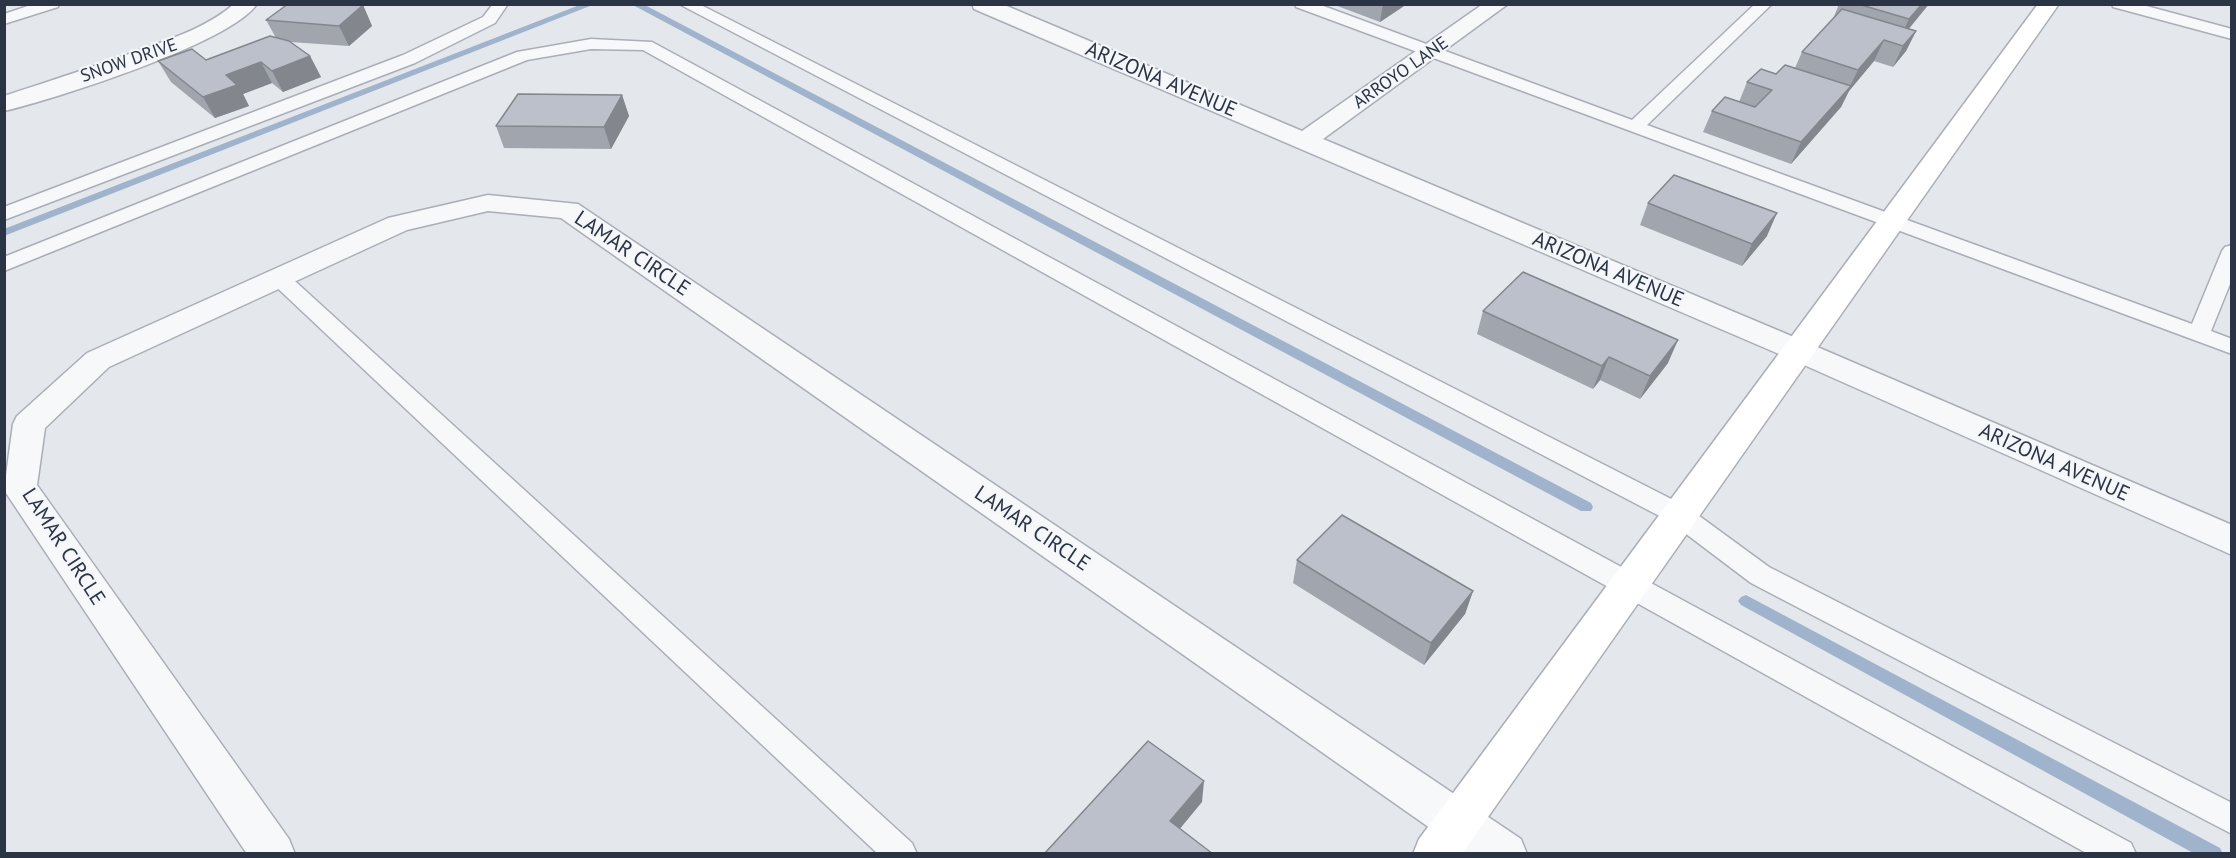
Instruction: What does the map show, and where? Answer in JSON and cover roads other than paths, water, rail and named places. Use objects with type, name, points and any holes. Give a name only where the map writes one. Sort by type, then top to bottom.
[{"type":"street","name":"SNOW DRIVE","points":[[4,104],[197,37],[241,13],[247,4]]},
{"type":"street","name":"ARIZONA AVENUE","points":[[982,4],[1797,350],[2232,541]]},
{"type":"street","name":"ARROYO LANE","points":[[1304,141],[1498,4]]},
{"type":"street","points":[[1446,837],[2049,4]]},
{"type":"street","name":"LAMAR CIRCLE","points":[[273,854],[20,487],[29,424],[98,360],[278,277],[398,225],[488,203],[568,210],[1446,837],[1505,854]]},
{"type":"lane","points":[[4,19],[52,4]]},
{"type":"lane","points":[[4,214],[409,59],[489,20],[501,4]]},
{"type":"lane","points":[[686,4],[1678,514],[1760,575],[2232,819]]},
{"type":"lane","points":[[1302,4],[2232,347]]},
{"type":"lane","points":[[1635,127],[1765,4]]},
{"type":"lane","points":[[2119,4],[2232,34]]},
{"type":"lane","points":[[4,265],[523,56],[591,44],[646,45],[2120,854]]},
{"type":"lane","points":[[2199,335],[2232,251]]},
{"type":"lane","points":[[278,277],[901,854]]},
{"type":"waterway","points":[[4,233],[591,4]]},
{"type":"waterway","points":[[635,4],[1586,507]]},
{"type":"waterway","points":[[1746,601],[2214,854]]}]
